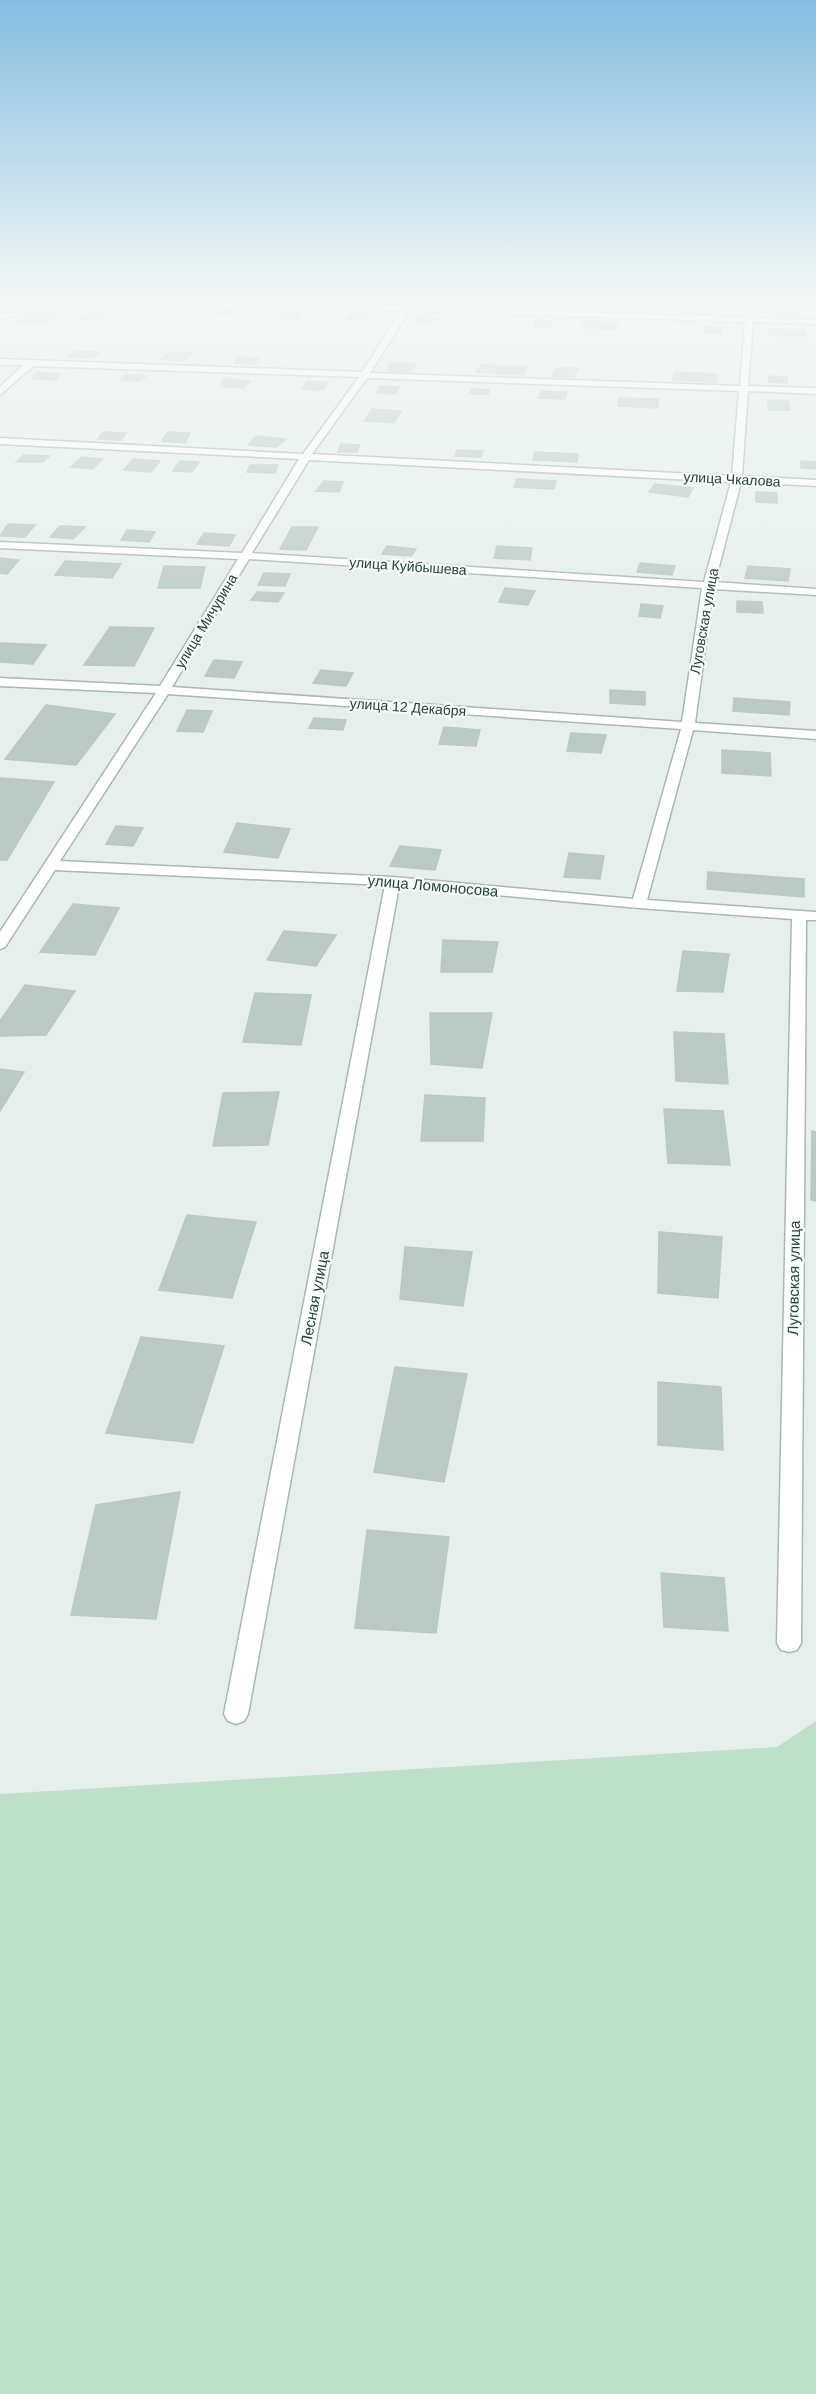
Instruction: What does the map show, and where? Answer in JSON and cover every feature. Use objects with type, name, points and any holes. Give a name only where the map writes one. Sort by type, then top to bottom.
[{"type":"street","name":"улица Мичурина","points":[[0,944],[164,690],[305,458],[339,411]]},
{"type":"street","name":"Луговская улица","points":[[639,904],[688,726],[708,587],[737,478],[742,411]]},
{"type":"street","name":"улица Чкалова","points":[[0,441],[816,483]]},
{"type":"street","name":"улица Куйбышева","points":[[0,545],[246,556],[708,587],[816,592]]},
{"type":"street","name":"улица 12 Декабря","points":[[0,682],[164,690],[816,735]]},
{"type":"street","name":"улица Ломоносова","points":[[49,866],[393,881],[639,904],[807,915]]},
{"type":"street","name":"Лесная улица","points":[[236,1714],[393,881]]},
{"type":"street","name":"Луговская улица","points":[[789,1642],[807,915]]},
{"type":"green space","points":[[816,1721],[816,2394],[0,2394],[0,1794],[777,1747]]},
{"type":"building","points":[[371,411],[401,411],[394,423],[364,421]]},
{"type":"building","points":[[103,432],[126,433],[121,440],[98,439]]},
{"type":"building","points":[[168,432],[190,433],[185,443],[162,441]]},
{"type":"building","points":[[256,436],[286,439],[277,447],[248,445]]},
{"type":"building","points":[[341,444],[360,445],[357,452],[338,452]]},
{"type":"building","points":[[457,450],[483,451],[481,457],[455,456]]},
{"type":"building","points":[[535,452],[578,454],[577,462],[533,460]]},
{"type":"building","points":[[24,455],[49,456],[43,462],[16,462]]},
{"type":"building","points":[[82,457],[103,459],[92,469],[71,467]]},
{"type":"building","points":[[133,459],[160,461],[151,472],[124,470]]},
{"type":"building","points":[[180,461],[199,462],[192,472],[173,471]]},
{"type":"building","points":[[801,461],[816,462],[816,469],[801,468]]},
{"type":"building","points":[[250,465],[278,465],[275,473],[247,472]]},
{"type":"building","points":[[517,479],[556,481],[554,489],[514,487]]},
{"type":"building","points":[[324,481],[343,482],[339,492],[316,491]]},
{"type":"building","points":[[655,484],[693,488],[688,497],[649,492]]},
{"type":"building","points":[[756,492],[777,493],[777,503],[756,502]]},
{"type":"building","points":[[8,524],[35,525],[25,537],[0,536]]},
{"type":"building","points":[[60,526],[85,527],[73,539],[50,537]]},
{"type":"building","points":[[292,527],[318,527],[306,550],[280,549]]},
{"type":"building","points":[[127,530],[155,532],[149,542],[121,540]]},
{"type":"building","points":[[204,533],[235,535],[229,546],[197,544]]},
{"type":"building","points":[[387,546],[416,549],[411,556],[382,554]]},
{"type":"building","points":[[497,546],[532,548],[530,560],[494,558]]},
{"type":"building","points":[[0,558],[19,560],[7,574],[0,573]]},
{"type":"building","points":[[65,561],[121,564],[112,578],[55,575]]},
{"type":"building","points":[[640,563],[675,566],[672,575],[637,572]]},
{"type":"building","points":[[164,566],[205,567],[200,588],[158,588]]},
{"type":"building","points":[[748,566],[790,569],[788,581],[745,578]]},
{"type":"building","points":[[264,573],[290,574],[285,586],[258,585]]},
{"type":"building","points":[[505,588],[535,591],[528,605],[499,602]]},
{"type":"building","points":[[257,592],[284,593],[278,602],[251,600]]},
{"type":"building","points":[[737,601],[762,602],[763,613],[737,612]]},
{"type":"building","points":[[641,604],[663,606],[660,618],[639,616]]},
{"type":"building","points":[[110,627],[154,628],[134,666],[84,665]]},
{"type":"building","points":[[0,643],[46,645],[33,664],[0,662]]},
{"type":"building","points":[[214,660],[242,662],[234,678],[205,676]]},
{"type":"building","points":[[321,670],[353,673],[346,686],[313,683]]},
{"type":"building","points":[[610,690],[645,692],[645,705],[610,703]]},
{"type":"building","points":[[734,698],[790,702],[789,715],[733,711]]},
{"type":"building","points":[[46,705],[115,714],[76,765],[5,759]]},
{"type":"building","points":[[187,710],[212,711],[203,732],[177,731]]},
{"type":"building","points":[[314,718],[346,720],[343,730],[309,728]]},
{"type":"building","points":[[444,727],[480,730],[476,746],[439,744]]},
{"type":"building","points":[[571,733],[606,735],[601,753],[567,751]]},
{"type":"building","points":[[722,750],[770,753],[771,776],[722,773]]},
{"type":"building","points":[[0,778],[54,782],[7,860],[0,860]]},
{"type":"building","points":[[237,823],[290,829],[278,858],[224,852]]},
{"type":"building","points":[[116,826],[143,828],[133,846],[106,844]]},
{"type":"building","points":[[400,846],[441,850],[435,870],[390,866]]},
{"type":"building","points":[[569,853],[604,856],[600,879],[564,877]]},
{"type":"building","points":[[708,872],[804,879],[804,897],[707,889]]},
{"type":"building","points":[[73,904],[119,908],[95,955],[40,952]]},
{"type":"building","points":[[284,931],[336,935],[316,966],[267,960]]},
{"type":"building","points":[[443,940],[498,942],[492,972],[441,972]]},
{"type":"building","points":[[683,951],[729,954],[723,992],[677,991]]},
{"type":"building","points":[[25,985],[75,991],[46,1035],[0,1036],[0,1021]]},
{"type":"building","points":[[255,993],[311,995],[301,1045],[243,1042]]},
{"type":"building","points":[[430,1013],[492,1013],[482,1068],[431,1064]]},
{"type":"building","points":[[674,1032],[724,1034],[728,1084],[676,1081]]},
{"type":"building","points":[[0,1069],[24,1072],[0,1111]]},
{"type":"building","points":[[279,1092],[268,1145],[213,1146],[223,1093]]},
{"type":"building","points":[[425,1095],[485,1098],[483,1141],[421,1141]]},
{"type":"building","points":[[664,1109],[723,1111],[730,1165],[668,1163]]},
{"type":"building","points":[[812,1131],[816,1132],[816,1201],[811,1200]]},
{"type":"building","points":[[187,1215],[256,1222],[232,1298],[159,1290]]},
{"type":"building","points":[[659,1232],[722,1237],[718,1298],[658,1293]]},
{"type":"building","points":[[405,1247],[472,1252],[463,1306],[400,1299]]},
{"type":"building","points":[[141,1337],[224,1346],[193,1443],[106,1433]]},
{"type":"building","points":[[395,1367],[467,1374],[444,1482],[374,1472]]},
{"type":"building","points":[[658,1382],[721,1387],[723,1450],[658,1445]]},
{"type":"building","points":[[180,1492],[156,1619],[71,1615],[96,1505]]},
{"type":"building","points":[[367,1530],[449,1537],[436,1633],[355,1628]]},
{"type":"building","points":[[661,1573],[724,1578],[728,1631],[664,1627]]}]
